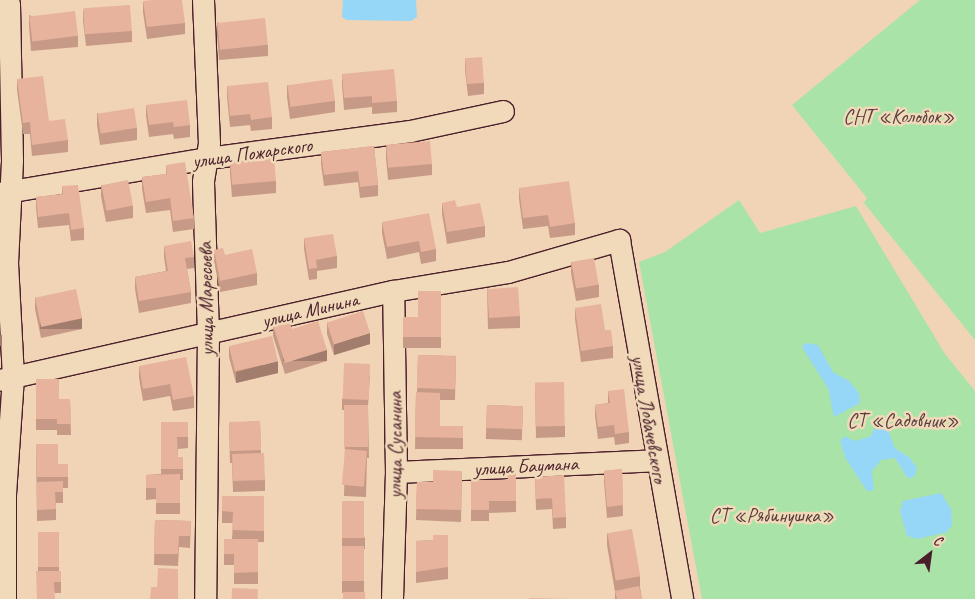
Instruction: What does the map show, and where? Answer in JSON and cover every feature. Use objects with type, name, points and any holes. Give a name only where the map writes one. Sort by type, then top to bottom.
[{"type":"street","name":"улица Маресьева","points":[[204,0],[208,158],[203,182],[208,333],[205,599]]},
{"type":"street","points":[[5,599],[7,263],[5,192],[11,2]]},
{"type":"street","name":"улица Пожарского","points":[[5,192],[208,158],[410,131],[504,112]]},
{"type":"street","name":"улица Минина","points":[[6,378],[393,291],[508,272],[619,240]]},
{"type":"street","name":"улица Лобачевского","points":[[619,240],[656,460],[682,599]]},
{"type":"street","name":"улица Сусанина","points":[[392,599],[396,472],[393,291]]},
{"type":"street","name":"улица Баумана","points":[[396,472],[656,460]]},
{"type":"green space","name":"СНТ «Колобок»","points":[[920,0],[975,0],[975,340],[864,203],[867,198],[792,105]]},
{"type":"green space","points":[[739,200],[760,233],[856,206],[945,354],[975,391],[975,599],[702,599],[639,262],[665,252]]},
{"type":"water","points":[[343,0],[416,0],[417,17],[411,21],[347,20],[342,17]]},
{"type":"water","points":[[805,343],[818,345],[833,372],[849,381],[859,393],[860,403],[834,417],[828,388],[802,347]]},
{"type":"water","points":[[877,424],[887,428],[895,448],[910,458],[917,468],[915,476],[908,479],[895,458],[881,460],[872,471],[874,490],[867,491],[846,459],[840,441],[845,436],[854,441],[870,437]]},
{"type":"water","points":[[941,493],[951,509],[952,525],[947,532],[917,539],[907,536],[900,511],[903,501]]},
{"type":"building","points":[[182,0],[185,23],[147,27],[143,1]]},
{"type":"building","points":[[130,5],[132,31],[85,34],[83,8]]},
{"type":"building","points":[[75,11],[78,36],[32,41],[29,17]]},
{"type":"building","points":[[265,18],[268,45],[220,50],[217,23]]},
{"type":"building","points":[[482,57],[484,83],[467,84],[465,58]]},
{"type":"building","points":[[394,69],[397,101],[372,103],[372,96],[344,98],[342,74]]},
{"type":"building","points":[[43,76],[49,121],[65,119],[68,140],[32,145],[30,122],[23,123],[17,79]]},
{"type":"building","points":[[332,79],[335,101],[290,107],[287,85]]},
{"type":"building","points":[[268,82],[272,117],[251,120],[250,114],[230,116],[227,86]]},
{"type":"building","points":[[187,100],[190,125],[174,127],[173,122],[149,125],[146,105]]},
{"type":"building","points":[[134,108],[137,128],[101,134],[97,114]]},
{"type":"building","points":[[430,141],[432,164],[388,168],[386,145]]},
{"type":"building","points":[[374,146],[378,185],[360,187],[358,171],[324,175],[321,152]]},
{"type":"building","points":[[274,158],[276,181],[232,185],[230,162]]},
{"type":"building","points":[[185,162],[194,218],[173,221],[170,198],[146,202],[142,177],[167,174],[166,165]]},
{"type":"building","points":[[128,180],[133,206],[106,211],[101,185]]},
{"type":"building","points":[[569,181],[575,223],[550,227],[548,215],[523,218],[519,188]]},
{"type":"building","points":[[78,185],[84,228],[71,230],[69,213],[38,217],[36,197],[63,194],[62,186]]},
{"type":"building","points":[[455,200],[457,207],[480,203],[485,226],[447,232],[442,203]]},
{"type":"building","points":[[429,213],[436,249],[421,252],[419,241],[387,247],[382,222]]},
{"type":"building","points":[[333,234],[337,256],[316,260],[317,268],[309,269],[304,238]]},
{"type":"building","points":[[191,241],[194,257],[185,258],[191,292],[139,301],[135,277],[168,271],[164,246]]},
{"type":"building","points":[[223,248],[225,255],[252,249],[257,273],[220,281],[214,250]]},
{"type":"building","points":[[594,258],[599,285],[576,289],[571,262]]},
{"type":"building","points":[[518,287],[520,316],[489,318],[487,289]]},
{"type":"building","points":[[76,289],[82,318],[41,327],[35,298]]},
{"type":"building","points":[[418,291],[441,291],[441,337],[403,337],[403,317],[418,317]]},
{"type":"building","points":[[601,304],[605,330],[611,330],[613,346],[581,351],[575,308]]},
{"type":"building","points":[[363,311],[370,333],[334,345],[327,323]]},
{"type":"building","points":[[289,320],[292,329],[318,321],[327,350],[285,363],[273,325]]},
{"type":"building","points":[[272,336],[278,361],[235,371],[229,346]]},
{"type":"building","points":[[418,355],[456,356],[455,389],[417,388]]},
{"type":"building","points":[[186,357],[194,396],[173,400],[170,384],[143,389],[139,366]]},
{"type":"building","points":[[344,363],[370,364],[369,400],[343,399]]},
{"type":"building","points":[[36,379],[59,379],[59,399],[70,399],[71,424],[57,424],[57,419],[36,419]]},
{"type":"building","points":[[564,382],[565,426],[536,426],[535,383]]},
{"type":"building","points":[[624,389],[629,432],[615,434],[614,425],[598,427],[595,405],[610,403],[608,391]]},
{"type":"building","points":[[416,392],[440,393],[440,426],[463,426],[463,438],[415,437]]},
{"type":"building","points":[[344,405],[368,405],[368,447],[344,447]]},
{"type":"building","points":[[487,405],[523,406],[522,429],[486,428]]},
{"type":"building","points":[[260,421],[261,450],[230,451],[229,422]]},
{"type":"building","points":[[161,422],[188,422],[188,437],[177,437],[178,457],[183,457],[183,469],[161,469]]},
{"type":"building","points":[[36,444],[58,444],[58,464],[68,464],[68,477],[37,477]]},
{"type":"building","points":[[345,449],[367,451],[364,487],[342,485]]},
{"type":"building","points":[[264,453],[265,480],[233,481],[232,454]]},
{"type":"building","points":[[622,469],[623,505],[607,507],[604,471]]},
{"type":"building","points":[[433,470],[462,471],[461,510],[416,509],[417,482],[433,482]]},
{"type":"building","points":[[507,470],[516,470],[516,501],[489,501],[489,510],[471,510],[471,480],[508,480]]},
{"type":"building","points":[[180,474],[180,503],[156,503],[156,488],[146,488],[146,475]]},
{"type":"building","points":[[564,475],[566,517],[553,518],[552,498],[536,499],[535,477]]},
{"type":"building","points":[[63,481],[63,492],[55,492],[56,509],[37,510],[37,482]]},
{"type":"building","points":[[222,496],[264,496],[264,531],[232,530],[233,512],[222,511]]},
{"type":"building","points":[[342,501],[364,501],[364,538],[342,538]]},
{"type":"building","points":[[155,520],[191,521],[190,536],[179,536],[178,554],[154,554]]},
{"type":"building","points":[[632,529],[640,576],[616,581],[607,533]]},
{"type":"building","points":[[38,532],[59,532],[59,567],[38,567]]},
{"type":"building","points":[[433,535],[448,535],[448,567],[416,572],[416,541],[433,540]]},
{"type":"building","points":[[224,539],[258,539],[258,572],[234,573],[234,554],[224,554]]},
{"type":"building","points":[[342,546],[364,546],[364,581],[342,581]]},
{"type":"building","points":[[158,568],[178,569],[178,599],[150,599],[151,587],[157,587]]},
{"type":"building","points":[[36,571],[61,571],[61,582],[54,582],[55,599],[37,599]]},
{"type":"building","points":[[639,586],[642,599],[617,599],[615,591]]},
{"type":"building","points":[[232,588],[258,589],[258,599],[232,599]]},
{"type":"building","points":[[343,592],[365,592],[365,599],[343,599]]},
{"type":"building","points":[[529,598],[569,599],[529,599]]},
{"type":"park label","name":"СТ «Садовник»","points":[[903,420]]},
{"type":"park label","name":"СТ «Рябинушка»","points":[[772,515]]}]
